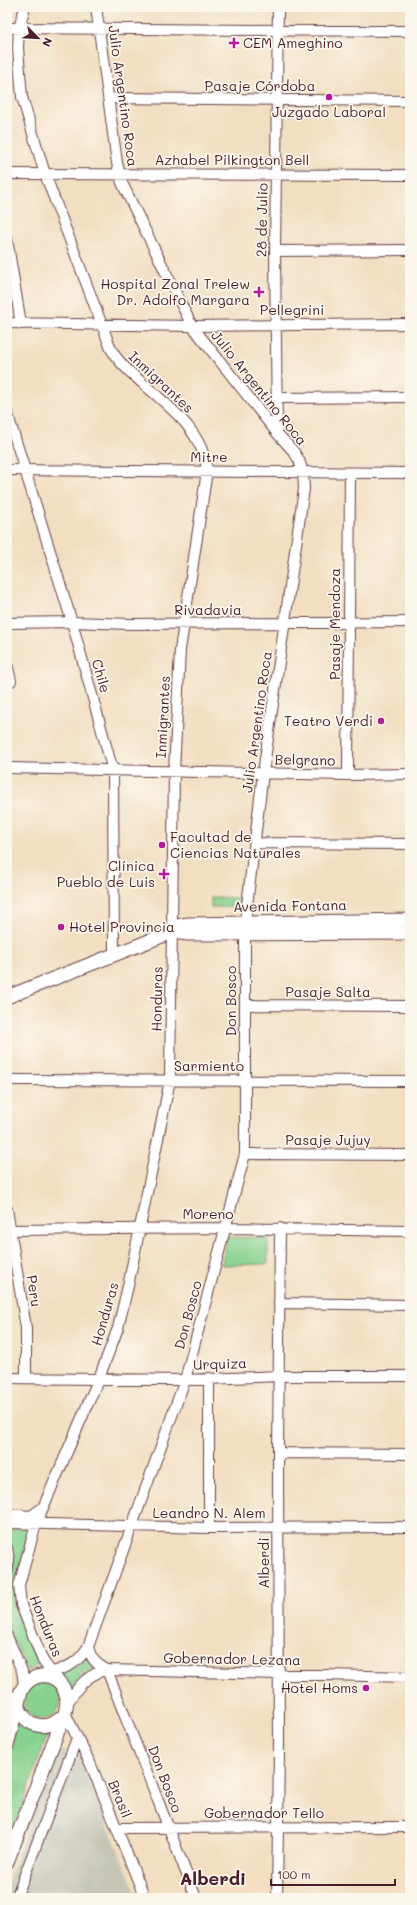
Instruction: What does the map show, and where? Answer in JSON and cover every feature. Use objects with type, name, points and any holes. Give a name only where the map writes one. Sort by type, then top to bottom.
[{"type":"main road","name":"Avenida Fontana","points":[[245,928],[410,920]]},
{"type":"main road","name":"Avenida Fontana","points":[[7,997],[172,932],[181,925],[189,924],[245,928],[410,933]]},
{"type":"main road","points":[[7,1744],[14,1700],[24,1684],[30,1680],[51,1676],[63,1686],[65,1711],[7,1862]]},
{"type":"main road","points":[[14,1700],[21,1713],[32,1724],[40,1726],[49,1726],[56,1722],[65,1711]]},
{"type":"street","name":"Inmigrantes","points":[[25,7],[19,28],[18,48],[20,88],[45,174],[102,326],[116,358],[172,409],[192,431],[206,460],[207,471],[183,624],[174,772],[172,932]]},
{"type":"street","name":"Julio Argentino Roca","points":[[96,7],[120,175],[192,326],[276,433],[294,452],[299,460],[303,472],[304,489],[263,773],[245,928]]},
{"type":"street","name":"28 de Julio","points":[[276,433],[275,251],[278,7]]},
{"type":"street","points":[[7,28],[100,30],[410,31]]},
{"type":"street","name":"Pasaje Córdoba","points":[[110,98],[410,100]]},
{"type":"street","name":"Azhabel Pilkington Bell","points":[[7,174],[410,175]]},
{"type":"street","points":[[7,239],[21,324]]},
{"type":"street","points":[[275,251],[410,250]]},
{"type":"street","name":"Pellegrini","points":[[7,323],[102,326],[410,324]]},
{"type":"street","points":[[276,398],[410,397]]},
{"type":"street","name":"Chile","points":[[7,412],[72,622],[113,771],[114,955]]},
{"type":"street","name":"Mitre","points":[[7,470],[410,473]]},
{"type":"street","name":"Pasaje Mendoza","points":[[348,775],[350,473]]},
{"type":"street","name":"Rivadavia","points":[[7,623],[72,622],[284,624],[410,622]]},
{"type":"street","points":[[7,664],[11,681]]},
{"type":"street","name":"Belgrano","points":[[7,768],[348,775],[410,774]]},
{"type":"street","points":[[255,843],[410,844]]},
{"type":"street","name":"Don Bosco","points":[[51,1676],[79,1660],[88,1647],[185,1380],[226,1228],[245,1154],[245,928]]},
{"type":"street","name":"Honduras","points":[[51,1676],[43,1661],[21,1605],[18,1594],[19,1585],[42,1507],[99,1378],[118,1328],[128,1286],[170,1080],[172,932]]},
{"type":"street","name":"Pasaje Salta","points":[[245,1005],[410,1006]]},
{"type":"street","name":"Sarmiento","points":[[7,1080],[410,1081]]},
{"type":"street","name":"Pasaje Jujuy","points":[[245,1154],[410,1155]]},
{"type":"street","name":"Peru","points":[[7,1209],[9,1230],[26,1328],[26,1378]]},
{"type":"street","name":"Moreno","points":[[9,1230],[280,1228],[410,1231]]},
{"type":"street","name":"Alberdi","points":[[277,1898],[279,1752],[278,1453],[280,1228]]},
{"type":"street","points":[[279,1303],[410,1305]]},
{"type":"street","name":"Urquiza","points":[[7,1378],[185,1380],[279,1376],[410,1376]]},
{"type":"street","points":[[209,1378],[209,1528]]},
{"type":"street","points":[[278,1453],[410,1454]]},
{"type":"street","points":[[7,1514],[31,1516],[42,1507]]},
{"type":"street","name":"Leandro N. Alem","points":[[7,1523],[209,1528],[410,1527]]},
{"type":"street","points":[[7,1548],[9,1559],[7,1574]]},
{"type":"street","points":[[7,1636],[22,1671],[24,1684]]},
{"type":"street","points":[[88,1647],[91,1657],[99,1666],[107,1670]]},
{"type":"street","name":"Don Bosco","points":[[107,1670],[196,1898]]},
{"type":"street","name":"Gobernador Lezana","points":[[65,1711],[77,1689],[89,1677],[98,1671],[107,1670],[410,1676]]},
{"type":"street","name":"Brasil","points":[[65,1711],[91,1765],[145,1898]]},
{"type":"street","points":[[16,1898],[77,1738]]},
{"type":"street","name":"Gobernador Tello","points":[[117,1828],[410,1827]]},
{"type":"street","points":[[408,1898],[410,1893]]},
{"type":"shaded area","points":[[57,1748],[79,1756],[138,1898],[7,1898],[7,1884]]},
{"type":"green space","points":[[211,897],[238,898],[238,907],[211,907]]},
{"type":"green space","points":[[226,1237],[268,1238],[268,1264],[222,1265]]},
{"type":"green space","points":[[7,1527],[25,1527],[29,1534],[15,1586],[15,1600],[40,1664],[27,1671],[7,1626],[7,1589],[12,1569],[12,1557]]},
{"type":"green space","points":[[87,1656],[95,1667],[83,1674],[70,1692],[69,1686],[60,1674],[79,1665]]},
{"type":"green space","points":[[46,1683],[55,1688],[59,1694],[59,1708],[55,1714],[46,1719],[38,1719],[29,1714],[25,1708],[24,1697],[29,1688],[35,1684]]},
{"type":"green space","points":[[16,1721],[31,1733],[49,1730],[7,1849],[7,1773]]},
{"type":"place","name":"CEM Ameghino","points":[[234,43]]},
{"type":"place","name":"Juzgado Laboral","points":[[329,97]]},
{"type":"place","name":"Hospital Zonal Trelew Dr. Adolfo Margara","points":[[259,292]]},
{"type":"place","name":"Teatro Verdi","points":[[381,721]]},
{"type":"place","name":"Facultad de Ciencias Naturales","points":[[162,845]]},
{"type":"place","name":"Clínica Pueblo de Luis","points":[[164,874]]},
{"type":"place","name":"Hotel Provincia","points":[[61,927]]},
{"type":"place","name":"Hotel Homs","points":[[366,1688]]},
{"type":"district","name":"Alberdi","points":[[213,1879]]}]
